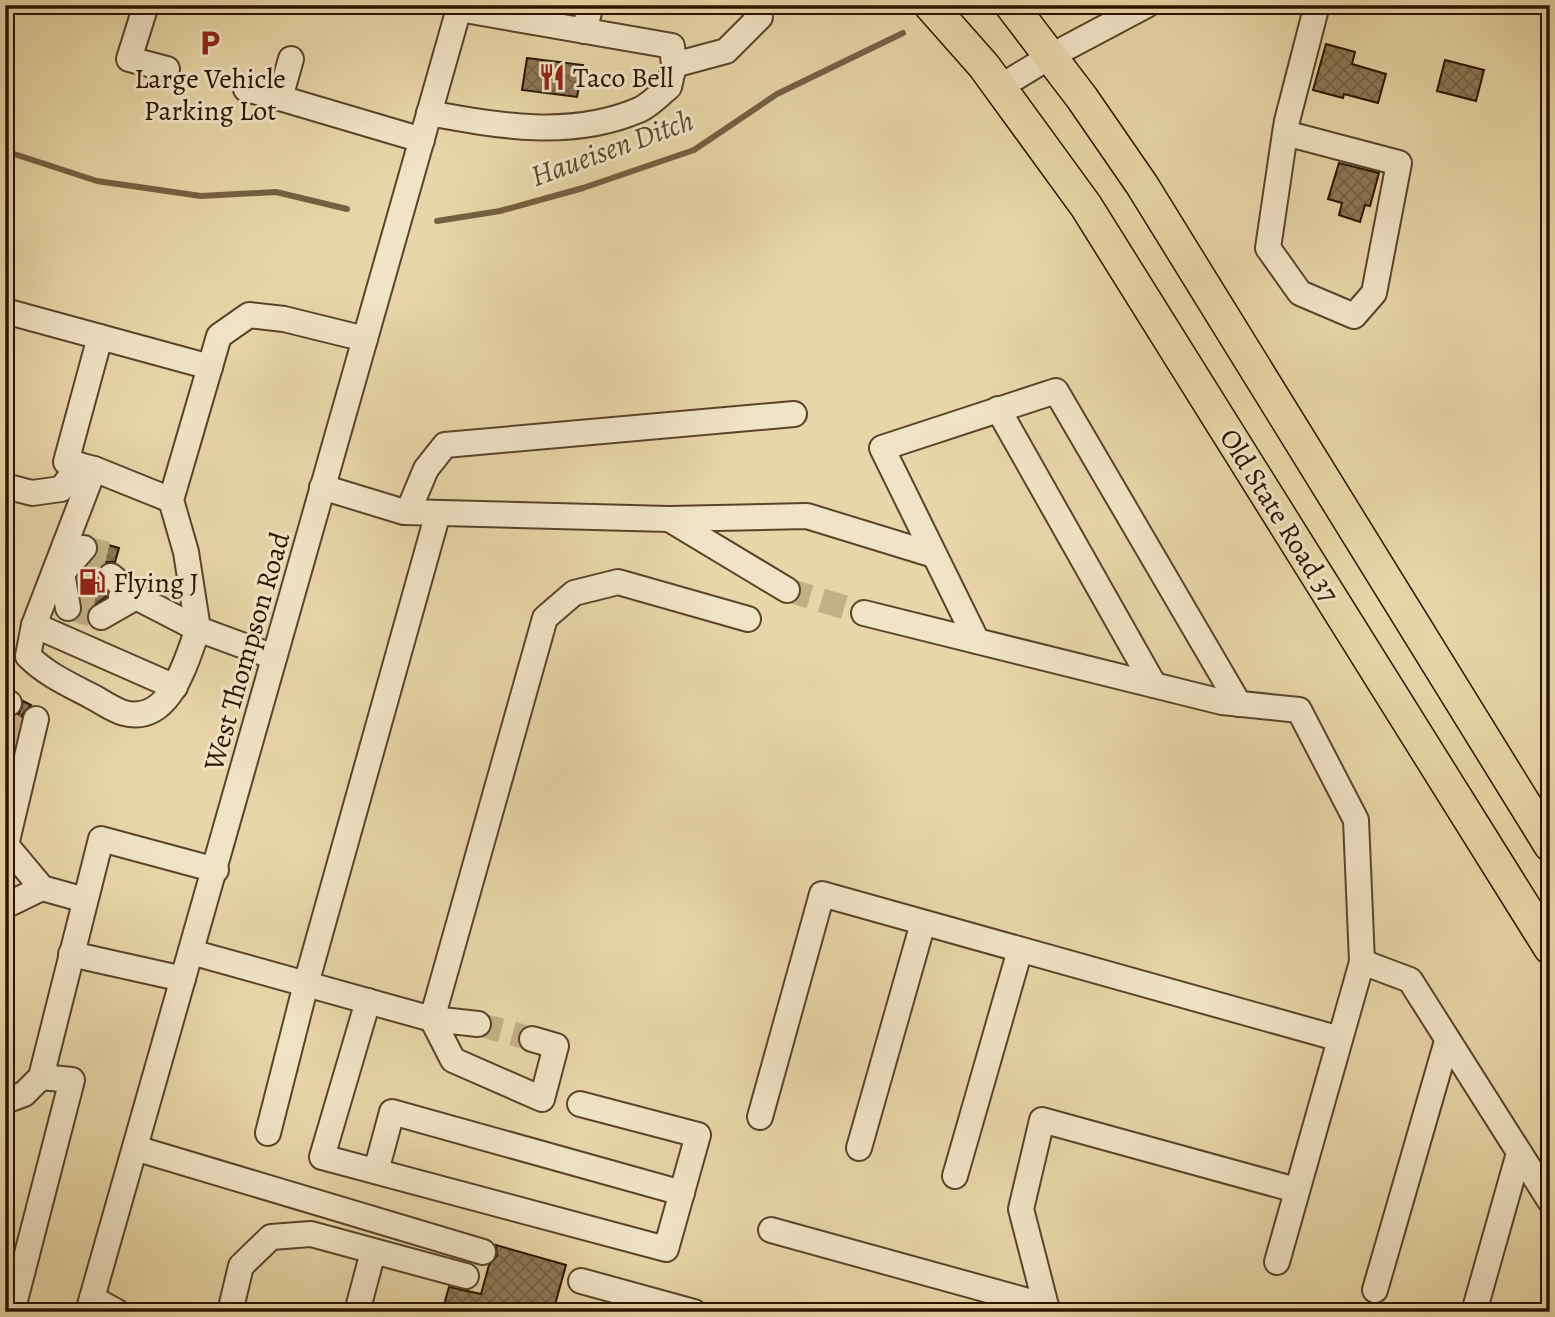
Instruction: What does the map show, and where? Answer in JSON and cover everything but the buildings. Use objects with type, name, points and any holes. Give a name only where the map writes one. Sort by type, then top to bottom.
[{"type":"main road","name":"Old State Road 37","points":[[930,5],[1000,87],[1086,206],[1550,948]]},
{"type":"main road","name":"Old State Road 37","points":[[1011,5],[1051,56],[1142,185],[1550,845]]},
{"type":"street","points":[[146,5],[130,59],[167,69]]},
{"type":"street","points":[[584,30],[591,5]]},
{"type":"street","points":[[674,65],[726,51],[760,17],[751,5]]},
{"type":"street","points":[[1000,87],[1051,56],[1147,5]]},
{"type":"street","points":[[1285,133],[1399,163],[1374,293],[1354,316],[1300,293],[1268,248],[1285,133],[1317,5]]},
{"type":"street","points":[[429,113],[485,123],[545,129],[597,123],[641,109],[670,87],[674,65],[672,46],[459,7]]},
{"type":"street","name":"West Thompson Road","points":[[90,1305],[216,870],[459,7]]},
{"type":"street","points":[[280,98],[291,59]]},
{"type":"street","points":[[246,89],[422,139]]},
{"type":"street","points":[[5,311],[210,367]]},
{"type":"street","points":[[87,467],[70,576],[34,625],[28,656],[43,671],[125,713],[142,713],[159,707],[176,687],[198,629],[186,552],[171,500],[219,336],[250,315],[284,318],[365,339]]},
{"type":"street","points":[[100,337],[66,462],[87,467],[171,500]]},
{"type":"street","points":[[977,641],[882,448],[1056,391],[1239,704]]},
{"type":"street","points":[[998,409],[1154,685]]},
{"type":"street","points":[[408,512],[426,469],[445,445],[794,414]]},
{"type":"street","points":[[5,486],[32,493],[61,489],[87,467]]},
{"type":"street","points":[[323,487],[408,512],[669,519],[807,516],[934,555]]},
{"type":"street","points":[[268,1133],[306,984],[438,513]]},
{"type":"street","points":[[669,519],[787,590]]},
{"type":"street","points":[[533,1040],[556,1046],[542,1099],[453,1060],[432,1018],[545,618],[574,593],[618,582],[748,619]]},
{"type":"street","points":[[136,597],[109,586],[198,629],[274,657]]},
{"type":"street","points":[[864,613],[1239,704],[1299,710],[1356,820],[1362,962],[1277,1262]]},
{"type":"street","points":[[34,625],[176,687]]},
{"type":"street","points":[[21,743],[5,845],[42,888],[85,900]]},
{"type":"street","points":[[5,845],[21,743]]},
{"type":"street","points":[[5,1101],[24,1094],[41,1077],[101,839],[216,870]]},
{"type":"street","points":[[5,906],[42,888]]},
{"type":"street","points":[[760,1117],[822,894],[1340,1038]]},
{"type":"street","points":[[859,1147],[923,923]]},
{"type":"street","points":[[955,1177],[1020,950]]},
{"type":"street","points":[[191,952],[432,1018],[478,1024]]},
{"type":"street","points":[[71,954],[183,979]]},
{"type":"street","points":[[1362,962],[1410,980],[1550,1201]]},
{"type":"street","points":[[368,1001],[322,1157],[666,1249],[698,1136],[580,1104]]},
{"type":"street","points":[[1376,1290],[1447,1041]]},
{"type":"street","points":[[12,1312],[72,1080],[41,1077]]},
{"type":"street","points":[[376,1171],[392,1112],[682,1193]]},
{"type":"street","points":[[771,1230],[1045,1309],[1021,1209],[1042,1120],[1296,1190]]},
{"type":"street","points":[[135,1148],[483,1252]]},
{"type":"street","points":[[1474,1312],[1519,1153]]},
{"type":"street","points":[[230,1312],[241,1266],[271,1237],[311,1234],[466,1276]]},
{"type":"street","points":[[358,1312],[373,1252]]},
{"type":"street","points":[[580,1281],[694,1312]]},
{"type":"street","points":[[90,1305],[117,1312]]},
{"type":"waterway","name":"Haueisen Ditch","points":[[437,221],[500,211],[583,188],[694,150],[777,94],[903,33]]},
{"type":"waterway","name":"Haueisen Ditch","points":[[5,151],[97,181],[201,196],[276,192],[347,209]]},
{"type":"tunnel","points":[[84,548],[117,556]]},
{"type":"tunnel","points":[[79,566],[111,576]]},
{"type":"tunnel","points":[[73,589],[106,597]]},
{"type":"tunnel","points":[[787,590],[864,613]]},
{"type":"tunnel","points":[[68,608],[101,617]]},
{"type":"tunnel","points":[[5,722],[26,734]]},
{"type":"tunnel","points":[[5,744],[16,751]]},
{"type":"tunnel","points":[[478,1024],[532,1039]]},
{"type":"place","name":"Large Vehicle Parking Lot","points":[[210,43]]},
{"type":"place","name":"Taco Bell","points":[[552,77]]},
{"type":"place","name":"Flying J","points":[[92,582]]}]
